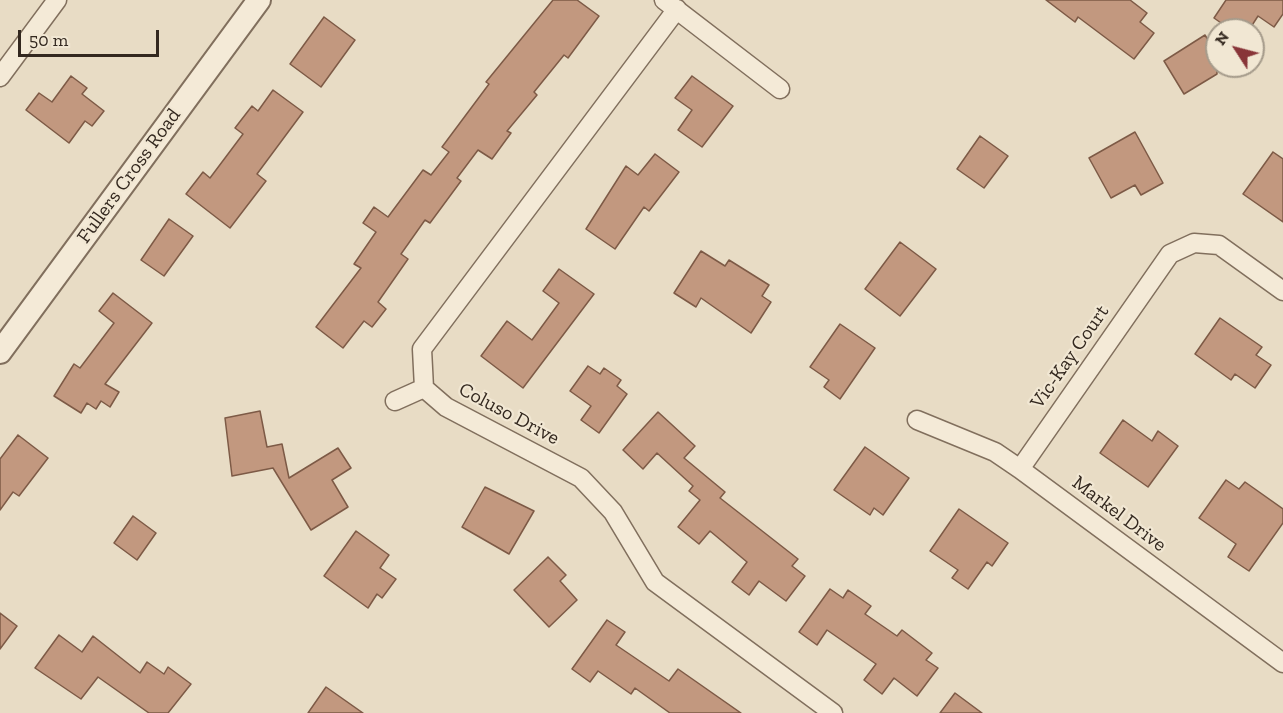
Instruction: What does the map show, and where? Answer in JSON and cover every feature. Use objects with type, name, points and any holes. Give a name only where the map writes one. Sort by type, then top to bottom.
[{"type":"street","points":[[0,77],[57,0]]},
{"type":"street","name":"Fullers Cross Road","points":[[0,352],[259,0]]},
{"type":"street","points":[[395,401],[424,388],[422,349],[671,5],[780,88]]},
{"type":"street","name":"Vic-Kay Court","points":[[1020,469],[1170,254],[1194,243],[1219,245],[1283,291]]},
{"type":"street","name":"Coluso Drive","points":[[424,388],[446,407],[581,478],[613,512],[655,582],[832,713]]},
{"type":"street","name":"Markel Drive","points":[[917,420],[994,452],[1020,469],[1283,663]]},
{"type":"building","points":[[553,0],[577,0],[599,16],[568,58],[564,55],[534,92],[537,95],[507,131],[511,133],[492,159],[478,150],[457,178],[461,181],[430,223],[425,220],[401,254],[408,259],[378,302],[386,309],[372,327],[364,321],[343,348],[316,327],[361,268],[354,264],[376,232],[363,223],[374,207],[388,217],[423,170],[431,175],[449,152],[442,147],[489,84],[486,82]]},
{"type":"building","points":[[1046,0],[1130,0],[1147,13],[1140,22],[1154,33],[1134,59],[1078,17],[1075,22]]},
{"type":"building","points":[[1226,0],[1283,0],[1283,14],[1274,27],[1265,21],[1265,18],[1258,16],[1257,18],[1214,18]]},
{"type":"building","points":[[324,17],[355,40],[321,87],[290,64]]},
{"type":"building","points":[[1205,35],[1205,78],[1210,78],[1184,94],[1164,61]]},
{"type":"building","points":[[71,76],[87,88],[82,94],[104,111],[92,126],[85,121],[69,143],[26,110],[39,93],[52,102]]},
{"type":"building","points":[[692,76],[733,106],[702,147],[678,130],[692,110],[675,98]]},
{"type":"building","points":[[273,90],[303,112],[257,174],[266,181],[230,228],[186,194],[203,172],[210,178],[243,134],[235,128],[252,106],[258,111]]},
{"type":"building","points":[[1135,132],[1163,183],[1141,195],[1135,185],[1111,198],[1089,158]]},
{"type":"building","points":[[980,136],[1008,156],[984,188],[957,169]]},
{"type":"building","points":[[1273,152],[1283,159],[1283,222],[1243,194]]},
{"type":"building","points":[[655,154],[679,172],[649,211],[644,207],[615,249],[586,229],[626,166],[638,175]]},
{"type":"building","points":[[169,219],[193,236],[164,276],[141,260]]},
{"type":"building","points":[[900,242],[936,269],[900,316],[865,289]]},
{"type":"building","points":[[701,251],[725,266],[729,260],[769,285],[762,296],[771,302],[751,333],[701,298],[696,307],[674,293]]},
{"type":"building","points":[[559,269],[594,294],[523,388],[481,356],[507,321],[532,340],[559,303],[543,291]]},
{"type":"building","points":[[113,293],[152,323],[105,384],[119,392],[110,407],[101,401],[96,409],[87,403],[81,413],[54,396],[74,364],[80,368],[114,323],[99,311]]},
{"type":"building","points":[[1220,318],[1262,347],[1256,355],[1271,365],[1255,388],[1235,374],[1231,380],[1195,354]]},
{"type":"building","points":[[840,324],[875,348],[840,399],[824,387],[829,380],[810,367]]},
{"type":"building","points":[[588,366],[600,374],[604,368],[621,380],[617,386],[627,394],[599,433],[581,420],[591,406],[570,391]]},
{"type":"building","points":[[260,411],[267,447],[282,444],[289,478],[338,448],[351,468],[332,480],[348,507],[311,530],[273,468],[232,476],[225,418]]},
{"type":"building","points":[[658,412],[695,446],[684,458],[725,492],[720,498],[798,559],[792,566],[805,576],[786,601],[759,581],[749,595],[732,582],[747,562],[710,531],[699,544],[678,527],[700,500],[689,491],[693,486],[657,453],[643,469],[623,450]]},
{"type":"building","points":[[1123,420],[1152,441],[1158,431],[1178,446],[1148,487],[1100,453]]},
{"type":"building","points":[[18,435],[48,458],[19,496],[13,492],[0,510],[0,459]]},
{"type":"building","points":[[865,447],[909,478],[883,515],[874,508],[870,515],[834,490]]},
{"type":"building","points":[[1226,480],[1239,489],[1245,482],[1283,509],[1283,523],[1249,571],[1228,557],[1236,544],[1199,518]]},
{"type":"building","points":[[485,487],[534,511],[509,554],[462,527]]},
{"type":"building","points":[[959,509],[1008,543],[992,566],[987,562],[968,589],[952,578],[958,570],[930,551]]},
{"type":"building","points":[[133,516],[156,533],[137,560],[114,543]]},
{"type":"building","points":[[356,531],[389,555],[380,568],[396,579],[382,598],[377,594],[368,608],[324,576]]},
{"type":"building","points":[[548,557],[566,575],[560,581],[577,600],[549,627],[514,590]]},
{"type":"building","points":[[830,589],[843,598],[848,590],[871,606],[865,614],[897,636],[902,630],[932,653],[926,660],[938,668],[917,696],[894,678],[882,694],[864,680],[876,664],[827,630],[817,645],[799,632]]},
{"type":"building","points":[[0,613],[17,626],[0,649]]},
{"type":"building","points":[[607,620],[625,632],[616,645],[669,681],[678,669],[741,713],[670,713],[635,688],[631,694],[598,671],[590,682],[572,669]]},
{"type":"building","points":[[59,635],[82,652],[93,636],[140,673],[147,662],[164,674],[168,667],[191,684],[168,713],[149,713],[98,677],[81,699],[35,668]]},
{"type":"building","points":[[326,687],[363,713],[308,713]]},
{"type":"building","points":[[955,693],[982,713],[940,713]]}]
